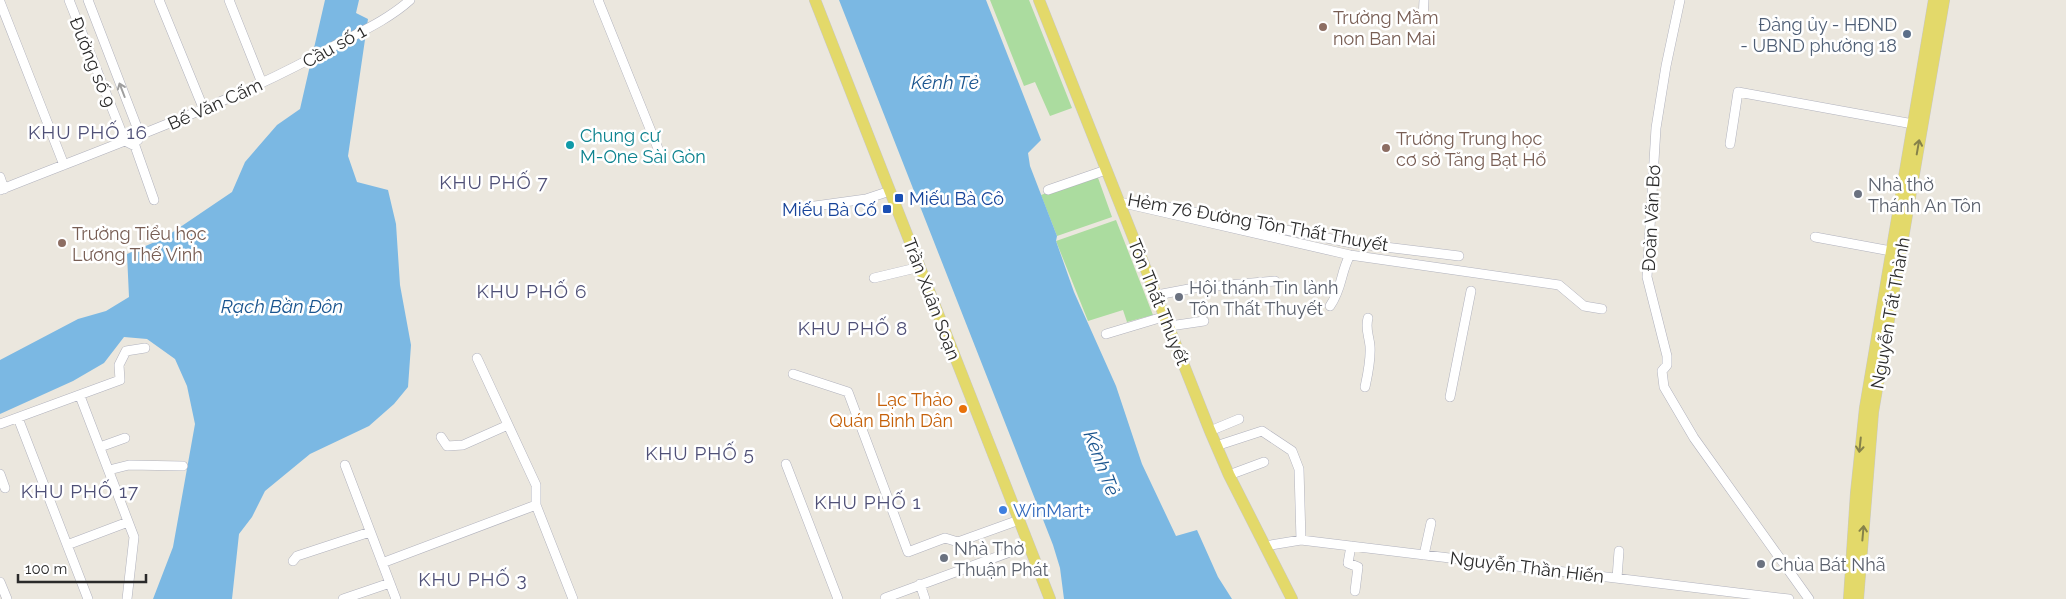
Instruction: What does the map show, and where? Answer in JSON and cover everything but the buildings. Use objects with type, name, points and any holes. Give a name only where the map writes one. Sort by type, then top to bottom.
[{"type":"main road","name":"Trần Xuân Soạn","points":[[815,0],[1050,599]]},
{"type":"main road","name":"Tôn Thất Thuyết","points":[[1039,0],[1216,446],[1292,599]]},
{"type":"main road","name":"Nguyễn Tất Thành","points":[[1849,599],[1864,408],[1934,0]]},
{"type":"main road","name":"Nguyễn Tất Thành","points":[[1858,599],[1873,412],[1944,0]]},
{"type":"street","name":"Đường số 9","points":[[68,0],[125,141]]},
{"type":"street","points":[[88,0],[140,135],[135,146],[154,200]]},
{"type":"street","points":[[159,0],[204,110]]},
{"type":"street","points":[[229,0],[262,83]]},
{"type":"street","name":"Cầu số 1","points":[[289,71],[379,21],[410,0]]},
{"type":"street","points":[[598,0],[662,156]]},
{"type":"street","points":[[1423,20],[1424,0]]},
{"type":"street","name":"Đoàn Văn Bơ","points":[[1680,0],[1666,66],[1656,128],[1647,277],[1667,356],[1667,365],[1662,371],[1664,387],[1694,438],[1809,599]]},
{"type":"street","points":[[0,2],[64,165]]},
{"type":"street","name":"Bế Văn Cấm","points":[[2,190],[204,110],[289,71]]},
{"type":"street","points":[[1730,144],[1738,92],[1913,124]]},
{"type":"street","points":[[125,141],[135,146]]},
{"type":"street","points":[[1048,190],[1106,170]]},
{"type":"street","points":[[0,177],[2,190]]},
{"type":"street","points":[[815,206],[866,199],[890,191]]},
{"type":"street","points":[[1118,199],[1350,255],[1482,272],[1559,285],[1584,306],[1602,309]]},
{"type":"street","name":"Hẻm 76 Đường Tôn Thất Thuyết","points":[[1118,199],[1352,243],[1459,256]]},
{"type":"street","points":[[1815,237],[1891,251]]},
{"type":"street","points":[[1330,306],[1342,285],[1344,266],[1350,255]]},
{"type":"street","points":[[874,278],[920,266]]},
{"type":"street","points":[[1157,295],[1194,288],[1275,281]]},
{"type":"street","points":[[1450,397],[1471,292]]},
{"type":"street","points":[[1365,386],[1370,366],[1370,346],[1366,327],[1368,318]]},
{"type":"street","points":[[1106,334],[1168,321],[1204,321]]},
{"type":"street","points":[[0,424],[120,380],[119,365],[126,351],[145,348]]},
{"type":"street","points":[[477,358],[536,485],[536,505],[573,599]]},
{"type":"street","points":[[794,374],[848,392],[908,552],[945,538],[958,542],[1019,520]]},
{"type":"street","points":[[80,396],[134,537],[127,599]]},
{"type":"street","points":[[18,418],[88,599]]},
{"type":"street","points":[[1210,430],[1239,419]]},
{"type":"street","points":[[441,437],[447,446],[463,445],[508,425]]},
{"type":"street","points":[[1216,446],[1262,431],[1292,451],[1299,469],[1301,540]]},
{"type":"street","points":[[100,447],[125,438]]},
{"type":"street","points":[[1230,475],[1264,462]]},
{"type":"street","points":[[786,464],[838,599]]},
{"type":"street","points":[[109,470],[129,465],[183,466]]},
{"type":"street","points":[[345,465],[396,599]]},
{"type":"street","points":[[0,474],[5,488]]},
{"type":"street","points":[[382,563],[536,505]]},
{"type":"street","points":[[67,545],[128,522]]},
{"type":"street","points":[[1424,555],[1431,523]]},
{"type":"street","points":[[293,561],[297,556],[370,532]]},
{"type":"street","name":"Nguyễn Thần Hiến","points":[[1265,546],[1301,540],[1790,599]]},
{"type":"street","points":[[886,598],[1029,544]]},
{"type":"street","points":[[1351,546],[1348,563],[1358,567],[1355,591]]},
{"type":"street","points":[[1616,578],[1618,551]]},
{"type":"street","points":[[0,582],[7,599]]},
{"type":"street","points":[[343,599],[390,583]]},
{"type":"street","points":[[920,584],[925,599]]},
{"type":"green space","points":[[990,0],[1029,0],[1072,108],[1050,116],[1035,82],[1024,86]]},
{"type":"green space","points":[[1097,175],[1112,217],[1057,236],[1041,195]]},
{"type":"green space","points":[[1116,220],[1153,315],[1127,322],[1123,310],[1088,321],[1056,241]]},
{"type":"water","name":"Rạch Bần Đôn","points":[[325,0],[359,0],[356,13],[368,19],[348,156],[357,182],[388,190],[396,224],[400,285],[411,345],[408,387],[394,404],[369,426],[310,454],[265,491],[252,517],[239,534],[232,599],[153,599],[173,547],[195,424],[187,386],[175,359],[147,339],[124,337],[104,363],[73,381],[0,414],[0,360],[78,319],[106,311],[129,297],[127,254],[164,238],[232,192],[245,162],[277,125],[300,109]]},
{"type":"water","name":"Kênh Tẻ","points":[[839,0],[986,0],[1041,140],[1028,153],[1030,166],[1057,236],[1056,241],[1074,292],[1116,386],[1142,464],[1176,536],[1197,530],[1218,577],[1232,599],[1064,599],[1060,568],[1053,545]]},
{"type":"place","name":"Trường Mầm non Ban Mai","points":[[1323,27]]},
{"type":"place","name":"Đảng ủy - HĐND - UBND phường 18","points":[[1907,34]]},
{"type":"place","name":"Chung cư M-One Sài Gòn","points":[[570,145]]},
{"type":"place","name":"Trường Trung học cơ sở Tăng Bạt Hổ","points":[[1386,148]]},
{"type":"place","name":"Nhà thờ Thánh An Tôn","points":[[1858,194]]},
{"type":"place","name":"Miếu Bà Cô","points":[[899,198]]},
{"type":"place","name":"Miếu Bà Cố","points":[[887,209]]},
{"type":"place","name":"Trường Tiểu học Lương Thế Vinh","points":[[62,243]]},
{"type":"place","name":"Hội thánh Tin lành Tôn Thất Thuyết","points":[[1179,297]]},
{"type":"place","name":"Lạc Thảo Quán Bình Dân","points":[[963,409]]},
{"type":"place","name":"WinMart+","points":[[1003,510]]},
{"type":"place","name":"Nhà Thờ Thuận Phát","points":[[944,558]]},
{"type":"place","name":"Chùa Bát Nhã","points":[[1761,564]]},
{"type":"district","name":"KHU PHỐ 16","points":[[88,132]]},
{"type":"district","name":"KHU PHỐ 7","points":[[494,182]]},
{"type":"district","name":"KHU PHỐ 6","points":[[532,291]]},
{"type":"district","name":"KHU PHỐ 8","points":[[853,328]]},
{"type":"district","name":"KHU PHỐ 5","points":[[700,453]]},
{"type":"district","name":"KHU PHỐ 17","points":[[80,491]]},
{"type":"district","name":"KHU PHỐ 1","points":[[868,502]]},
{"type":"district","name":"KHU PHỐ 3","points":[[473,579]]}]
